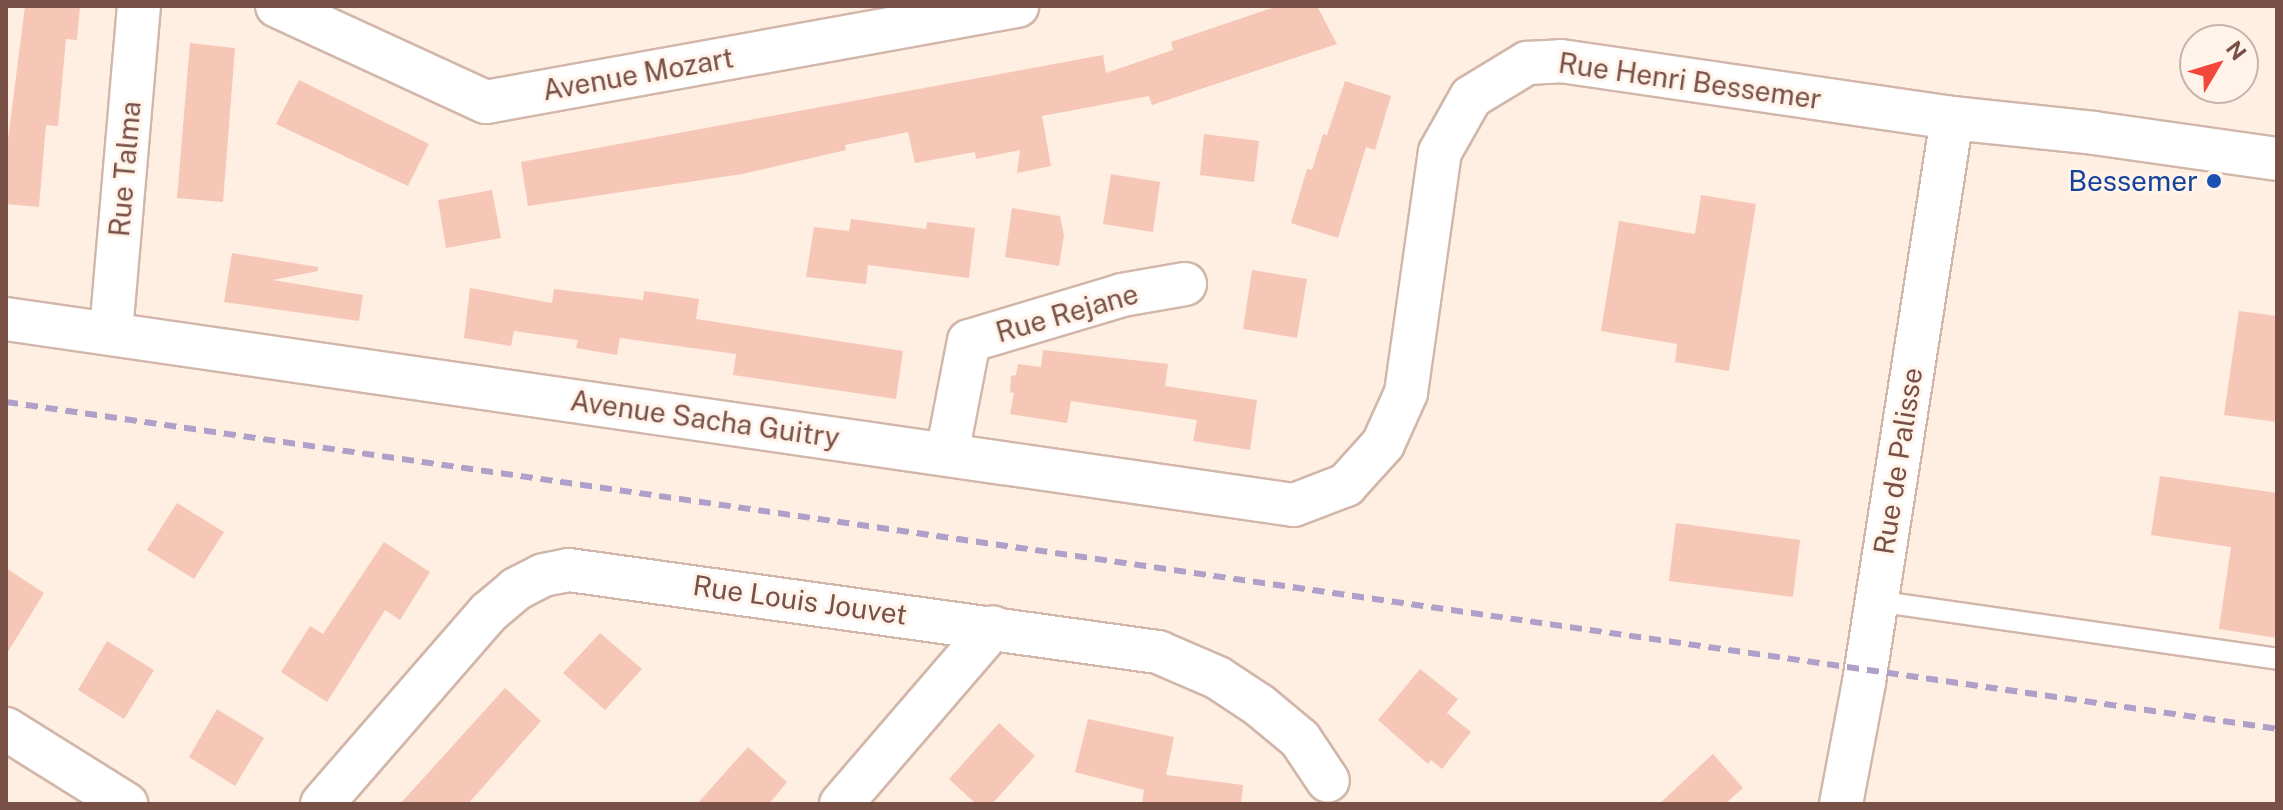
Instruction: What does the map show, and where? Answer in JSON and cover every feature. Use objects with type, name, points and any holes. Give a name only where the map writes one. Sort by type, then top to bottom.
[{"type":"street","name":"Rue Talma","points":[[111,332],[139,6]]},
{"type":"street","name":"Avenue Mozart","points":[[277,6],[486,102],[995,8]]},
{"type":"street","name":"Rue Henri Bessemer","points":[[1383,444],[1406,393],[1440,152],[1471,97],[1527,63],[1561,61],[1952,118],[2277,159]]},
{"type":"street","name":"Rue de Palisse","points":[[1841,804],[1952,118]]},
{"type":"street","name":"Rue Rejane","points":[[947,454],[969,341],[1122,295],[1185,284]]},
{"type":"street","name":"Avenue Sacha Guitry","points":[[6,319],[1294,505],[1346,485],[1383,444]]},
{"type":"street","name":"Rue Louis Jouvet","points":[[322,804],[489,612],[516,589],[543,575],[569,570],[1158,652],[1218,678],[1259,705],[1300,739],[1328,781]]},
{"type":"street","points":[[841,804],[993,627]]},
{"type":"street","points":[[6,729],[126,804]]},
{"type":"lane","points":[[1876,601],[2277,659]]},
{"type":"building","points":[[25,6],[80,6],[77,40],[66,39],[58,126],[46,125],[39,207],[6,204],[6,155]]},
{"type":"building","points":[[1278,6],[1317,6],[1337,44],[1152,105],[1149,96],[1042,116],[1051,166],[1017,173],[1020,150],[976,159],[975,152],[915,163],[908,132],[845,145],[846,150],[742,174],[528,206],[521,162],[1103,55],[1106,73],[1173,50],[1171,42]]},
{"type":"building","points":[[190,43],[235,48],[223,202],[177,198]]},
{"type":"building","points":[[299,80],[429,144],[408,186],[276,124]]},
{"type":"building","points":[[1345,81],[1391,96],[1375,150],[1366,147],[1338,238],[1291,223],[1307,169],[1312,170]]},
{"type":"building","points":[[1204,134],[1259,141],[1254,182],[1200,175]]},
{"type":"building","points":[[1111,174],[1160,182],[1153,232],[1103,224]]},
{"type":"building","points":[[492,190],[501,238],[446,248],[438,200]]},
{"type":"building","points":[[1701,195],[1756,204],[1729,371],[1675,362],[1677,344],[1601,331],[1619,221],[1695,234]]},
{"type":"building","points":[[1012,208],[1060,216],[1064,235],[1059,266],[1005,257]]},
{"type":"building","points":[[851,219],[926,229],[927,222],[975,228],[969,278],[868,265],[866,284],[806,277],[814,227],[849,231]]},
{"type":"building","points":[[232,253],[318,267],[318,271],[273,280],[363,295],[359,321],[224,302]]},
{"type":"building","points":[[1252,270],[1307,279],[1297,338],[1243,329]]},
{"type":"building","points":[[470,288],[552,303],[554,289],[643,300],[644,291],[699,299],[696,319],[903,351],[896,399],[733,375],[736,354],[620,338],[617,355],[576,348],[578,340],[514,331],[511,346],[464,338]]},
{"type":"building","points":[[2239,311],[2277,316],[2277,422],[2224,415]]},
{"type":"building","points":[[1043,350],[1168,364],[1165,386],[1257,400],[1250,450],[1193,441],[1197,420],[1071,401],[1067,423],[1010,414],[1014,393],[1010,392],[1011,376],[1016,375],[1018,364],[1041,367]]},
{"type":"building","points":[[2160,476],[2277,493],[2277,638],[2219,629],[2231,547],[2151,535]]},
{"type":"building","points":[[177,503],[224,532],[194,579],[147,550]]},
{"type":"building","points":[[1676,523],[1800,540],[1793,597],[1669,581]]},
{"type":"building","points":[[384,542],[430,572],[400,620],[385,610],[327,702],[281,672],[310,626],[323,634]]},
{"type":"building","points":[[6,568],[44,593],[6,655]]},
{"type":"building","points":[[600,633],[642,669],[605,710],[563,673]]},
{"type":"building","points":[[107,641],[154,670],[124,719],[78,690]]},
{"type":"building","points":[[1420,669],[1458,699],[1447,713],[1471,732],[1442,769],[1431,760],[1428,764],[1378,720]]},
{"type":"building","points":[[505,688],[541,721],[468,804],[400,804]]},
{"type":"building","points":[[217,709],[264,738],[235,786],[189,757]]},
{"type":"building","points":[[1088,719],[1174,737],[1166,775],[1243,785],[1241,804],[1142,804],[1144,790],[1075,772]]},
{"type":"building","points":[[999,723],[1035,756],[992,804],[976,804],[949,779]]},
{"type":"building","points":[[748,747],[787,782],[769,804],[697,804]]},
{"type":"building","points":[[1713,754],[1743,788],[1725,804],[1659,804]]},
{"type":"railway","points":[[6,402],[2277,729]]},
{"type":"place","name":"Bessemer","points":[[2214,181]]}]
